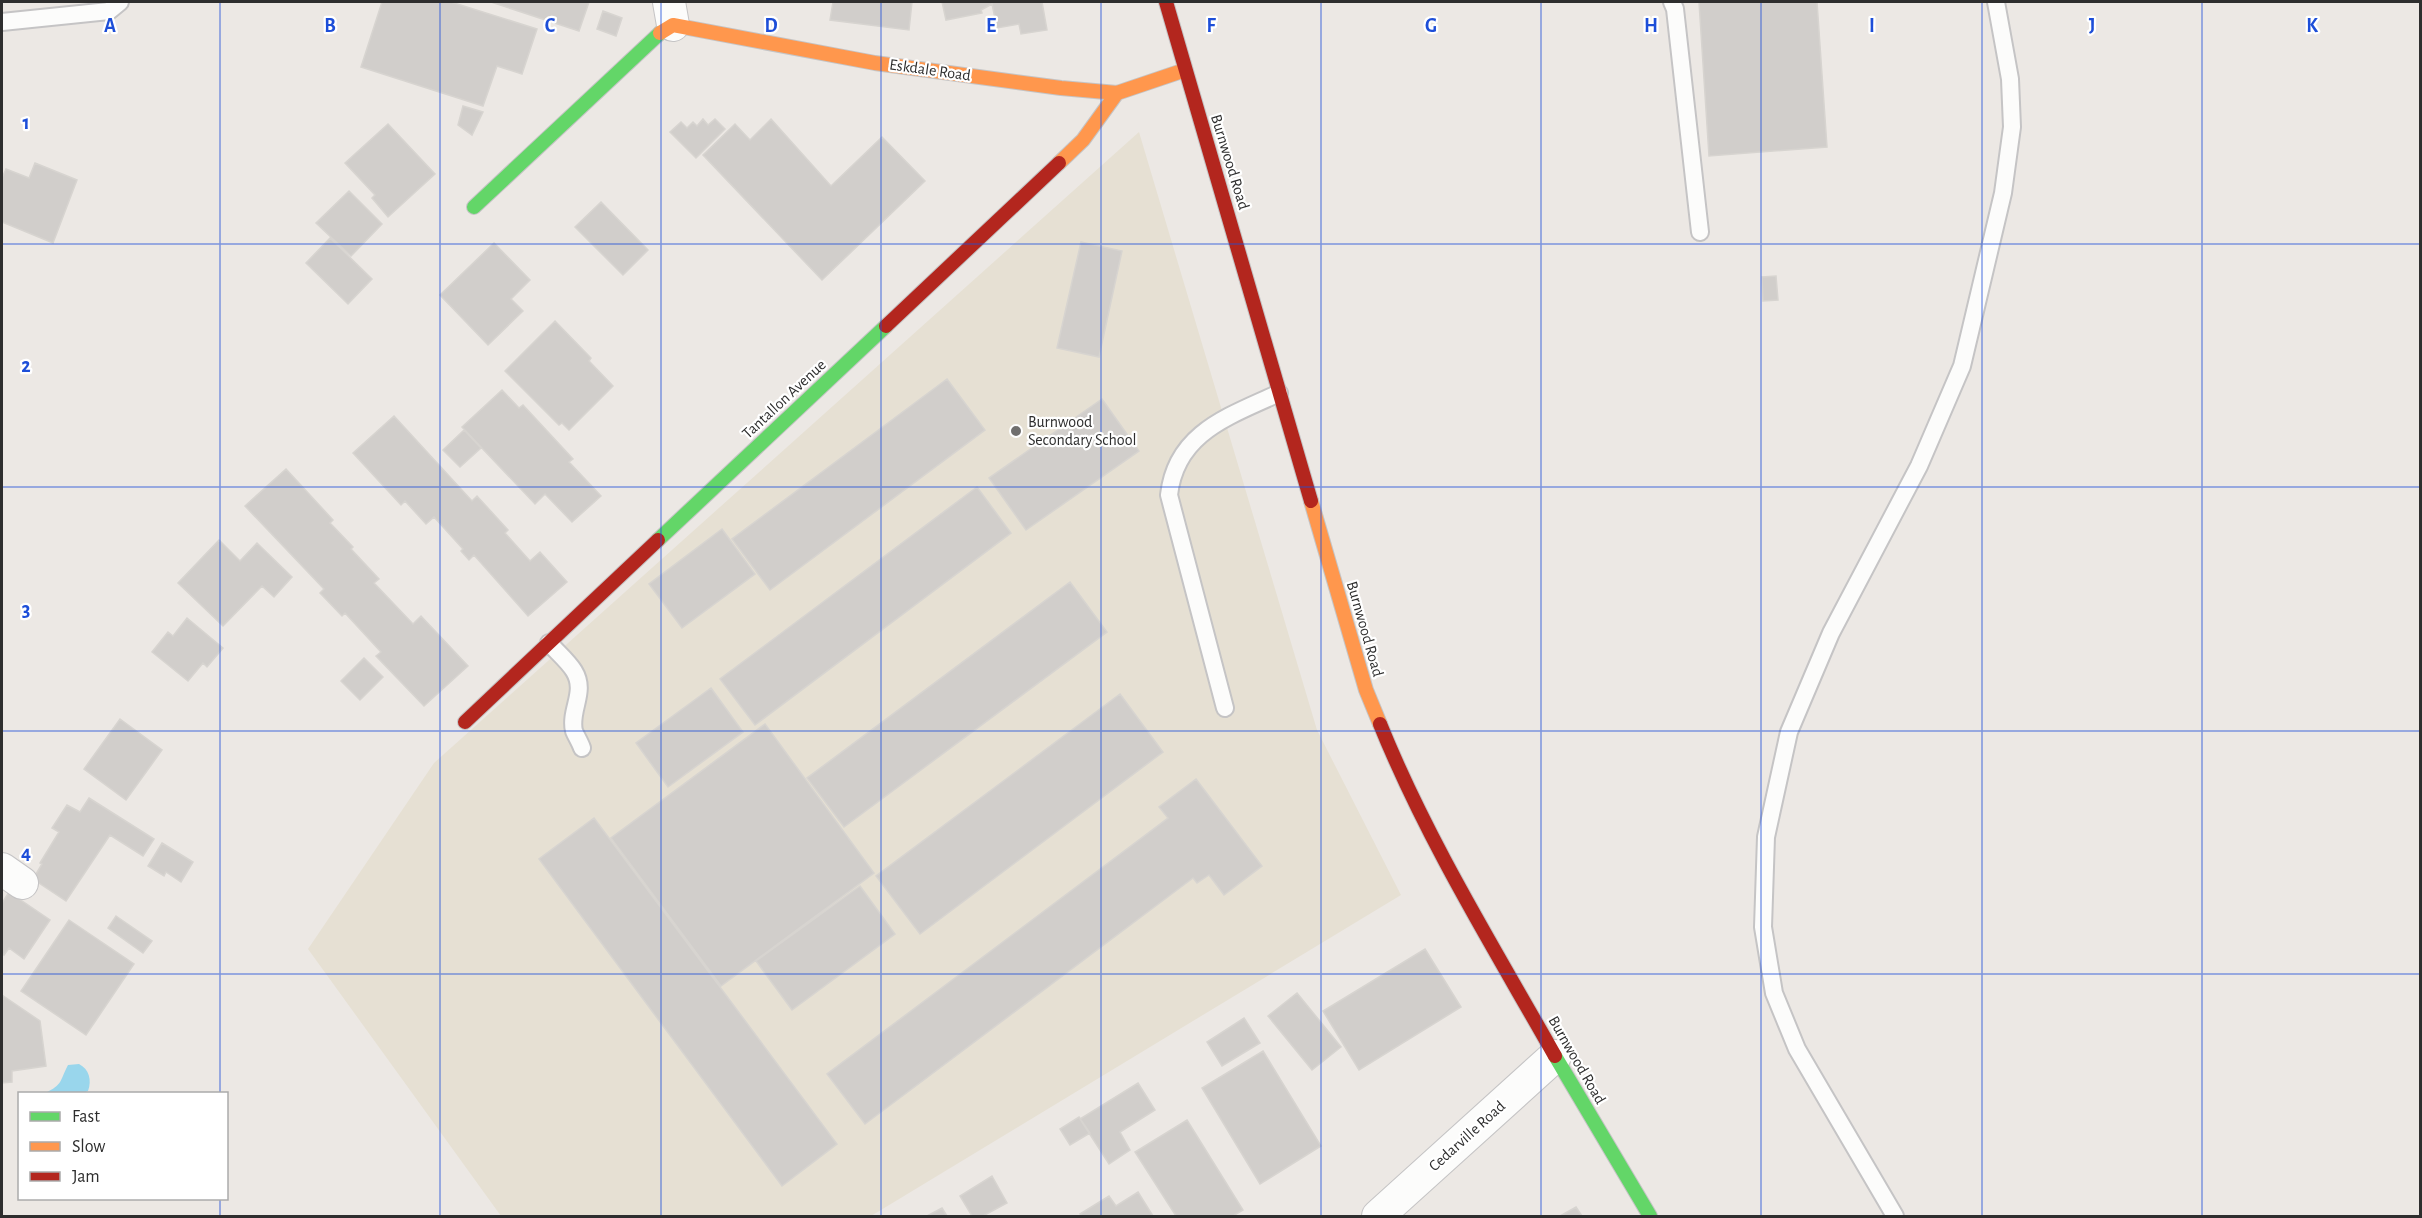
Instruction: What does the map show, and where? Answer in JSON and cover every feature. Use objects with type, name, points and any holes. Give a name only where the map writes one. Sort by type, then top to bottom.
[{"type":"street","name":"Burnwood Road","points":[[1166,2],[1366,690],[1400,774],[1440,852],[1555,1056],[1650,1216]]},
{"type":"street","name":"Eskdale Road","points":[[474,207],[653,38],[671,13],[876,63],[1061,88],[1117,93],[1185,70]]},
{"type":"street","name":"Tantallon Avenue","points":[[465,722],[1083,140],[1117,93]]},
{"type":"street","name":"Cedarville Road","points":[[1378,1216],[1555,1056]]},
{"type":"lane","points":[[2,22],[109,11],[120,2]]},
{"type":"lane","points":[[1672,2],[1675,9],[1700,232]]},
{"type":"lane","points":[[1895,1216],[1797,1049],[1774,993],[1763,927],[1766,837],[1789,732],[1831,633],[1919,466],[1962,366],[2003,193],[2013,128],[2010,80],[1996,2]]},
{"type":"lane","points":[[1225,708],[1169,495],[1171,478],[1192,443],[1210,426],[1280,393]]},
{"type":"lane","points":[[549,643],[574,672],[579,683],[580,692],[574,718],[574,730],[582,748]]},
{"type":"shaded area","name":"Burnwood Secondary School","points":[[1139,132],[1317,730],[1401,895],[871,1216],[501,1216],[308,949],[434,763]]},
{"type":"water","points":[[79,1064],[85,1069],[89,1075],[88,1091],[47,1092],[58,1085],[68,1065]]},
{"type":"building","points":[[382,2],[451,2],[537,29],[522,74],[497,66],[483,106],[361,67]]},
{"type":"building","points":[[491,2],[589,2],[579,31]]},
{"type":"building","points":[[833,2],[912,2],[909,30],[830,20]]},
{"type":"building","points":[[942,2],[1042,2],[1047,30],[1021,34],[1019,24],[997,28],[992,4],[981,10],[982,13],[946,20]]},
{"type":"building","points":[[1699,2],[1817,2],[1827,147],[1709,156]]},
{"type":"building","points":[[603,11],[622,18],[616,36],[597,29]]},
{"type":"building","points":[[463,106],[483,112],[472,135],[458,125]]},
{"type":"building","points":[[703,119],[708,125],[715,119],[725,129],[696,158],[670,132],[681,122],[687,128],[693,122],[697,126]]},
{"type":"building","points":[[771,119],[831,186],[882,137],[925,181],[822,280],[703,155],[735,124],[750,140]]},
{"type":"building","points":[[388,124],[435,174],[388,217],[372,198],[375,195],[345,163]]},
{"type":"building","points":[[35,163],[77,180],[53,243],[2,222],[2,178],[6,169],[29,178]]},
{"type":"building","points":[[349,191],[382,224],[351,256],[316,223]]},
{"type":"building","points":[[601,202],[648,250],[623,275],[575,227]]},
{"type":"building","points":[[330,238],[372,279],[348,304],[306,263]]},
{"type":"building","points":[[1081,242],[1122,251],[1099,357],[1057,348]]},
{"type":"building","points":[[494,243],[530,280],[511,299],[523,311],[488,345],[440,295]]},
{"type":"building","points":[[1776,276],[1778,300],[1763,301],[1762,277]]},
{"type":"building","points":[[555,321],[591,358],[589,361],[613,386],[569,430],[562,423],[559,425],[505,371]]},
{"type":"building","points":[[947,379],[985,430],[770,590],[732,539]]},
{"type":"building","points":[[502,390],[519,408],[523,405],[573,459],[569,462],[601,496],[572,522],[545,494],[535,504],[462,427]]},
{"type":"building","points":[[1102,399],[1139,451],[1026,530],[989,478]]},
{"type":"building","points":[[394,416],[472,501],[477,496],[508,530],[505,533],[530,561],[540,552],[567,582],[528,616],[474,555],[469,560],[461,551],[463,549],[434,517],[426,524],[405,501],[401,505],[353,453]]},
{"type":"building","points":[[464,430],[481,448],[460,467],[443,450]]},
{"type":"building","points":[[286,469],[333,520],[330,523],[379,579],[374,583],[413,624],[421,616],[468,666],[424,706],[376,656],[381,652],[345,613],[342,616],[320,593],[324,589],[245,506]]},
{"type":"building","points":[[977,487],[1011,533],[755,725],[720,679]]},
{"type":"building","points":[[722,529],[755,574],[682,628],[649,584]]},
{"type":"building","points":[[219,540],[240,561],[257,543],[292,577],[274,597],[262,586],[223,626],[178,583]]},
{"type":"building","points":[[1070,582],[1107,632],[844,827],[807,778]]},
{"type":"building","points":[[187,618],[223,648],[207,667],[203,663],[188,681],[152,652],[168,632],[173,636]]},
{"type":"building","points":[[364,658],[383,677],[360,700],[341,681]]},
{"type":"building","points":[[711,688],[743,732],[668,787],[636,743]]},
{"type":"building","points":[[1120,694],[1163,752],[920,934],[876,876]]},
{"type":"building","points":[[120,719],[162,750],[126,800],[84,769]]},
{"type":"building","points":[[765,724],[874,873],[721,986],[611,838]]},
{"type":"building","points":[[1196,779],[1262,866],[1224,895],[1209,875],[1197,883],[1193,878],[865,1124],[827,1074],[1168,818],[1159,807]]},
{"type":"building","points":[[89,798],[154,839],[143,856],[110,835],[66,901],[33,879],[59,832],[52,828],[67,805],[80,812]]},
{"type":"building","points":[[594,818],[837,1144],[782,1186],[539,859]]},
{"type":"building","points":[[162,843],[193,862],[181,882],[166,872],[164,876],[148,866]]},
{"type":"building","points":[[860,886],[895,934],[792,1010],[756,961]]},
{"type":"building","points":[[9,892],[50,920],[24,959],[9,948],[4,955],[2,953],[2,903]]},
{"type":"building","points":[[116,916],[152,941],[143,953],[108,928]]},
{"type":"building","points":[[69,920],[134,964],[86,1035],[21,991]]},
{"type":"building","points":[[1425,949],[1461,1007],[1359,1070],[1323,1011]]},
{"type":"building","points":[[1297,993],[1341,1047],[1312,1070],[1268,1016]]},
{"type":"building","points":[[2,995],[40,1021],[46,1066],[12,1071],[12,1082],[2,1083]]},
{"type":"building","points":[[1244,1018],[1260,1043],[1222,1066],[1207,1042]]},
{"type":"building","points":[[1263,1051],[1321,1146],[1260,1184],[1202,1088]]},
{"type":"building","points":[[1138,1083],[1155,1110],[1120,1132],[1130,1150],[1109,1164],[1080,1119]]},
{"type":"building","points":[[1079,1117],[1090,1133],[1070,1145],[1060,1129]]},
{"type":"building","points":[[1187,1120],[1243,1210],[1233,1216],[1176,1216],[1135,1152]]},
{"type":"building","points":[[992,1176],[1007,1203],[983,1216],[972,1216],[960,1196]]},
{"type":"building","points":[[1138,1192],[1153,1216],[1082,1216],[1080,1214],[1109,1196],[1116,1206]]},
{"type":"building","points":[[1576,1207],[1582,1216],[1560,1216]]},
{"type":"building","points":[[942,1208],[947,1216],[927,1216]]},
{"type":"traffic: fast","points":[[474,207],[660,33]]},
{"type":"traffic: fast","points":[[658,540],[886,326]]},
{"type":"traffic: fast","points":[[1555,1056],[1650,1216]]},
{"type":"traffic: slow","points":[[660,33],[673,25],[875,63],[1061,88],[1117,93],[1185,70]]},
{"type":"traffic: slow","points":[[1059,163],[1083,140],[1117,93]]},
{"type":"traffic: slow","points":[[1311,501],[1366,690],[1380,724]]},
{"type":"traffic: jam","points":[[1166,2],[1311,501]]},
{"type":"traffic: jam","points":[[886,326],[1059,163]]},
{"type":"traffic: jam","points":[[465,722],[658,540]]},
{"type":"traffic: jam","points":[[1380,724],[1440,852],[1555,1056]]},
{"type":"place","name":"Burnwood Secondary School","points":[[1016,431]]}]
